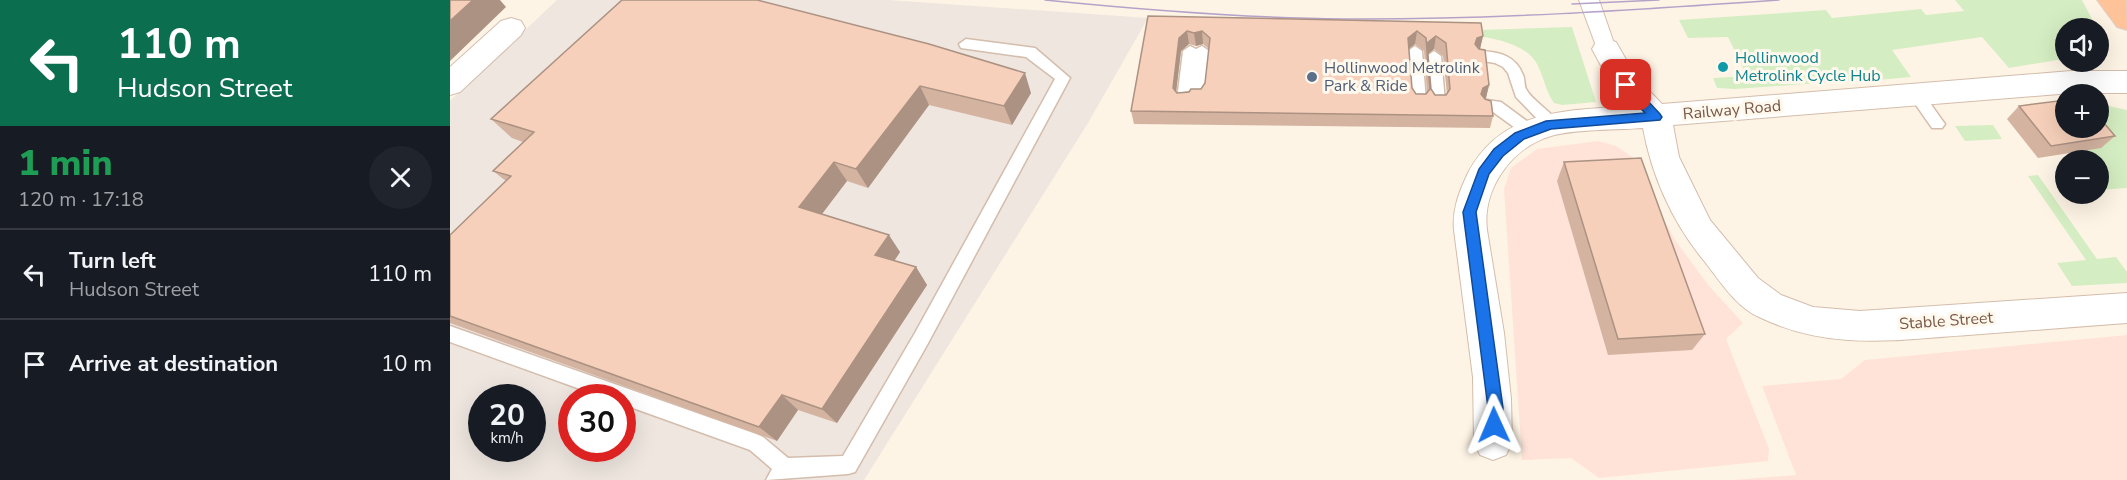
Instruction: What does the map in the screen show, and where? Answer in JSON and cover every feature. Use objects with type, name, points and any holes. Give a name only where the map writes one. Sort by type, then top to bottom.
[{"type":"highway","points":[[2111,0],[2127,20]]},
{"type":"street","points":[[1589,0],[1606,49],[1626,85],[1656,117]]},
{"type":"street","points":[[450,84],[511,28]]},
{"type":"street","name":"Railway Road","points":[[1493,442],[1495,408],[1470,212],[1483,172],[1498,153],[1520,136],[1540,128],[1656,117],[2071,82],[2127,81]]},
{"type":"street","name":"Stable Street","points":[[1656,117],[1664,157],[1680,196],[1698,230],[1746,288],[1769,306],[1813,322],[1860,327],[2127,308]]},
{"type":"lane","points":[[450,334],[756,443],[781,474],[848,465],[921,339],[1063,78],[1030,52],[966,44]]},
{"type":"lane","points":[[1187,97],[1193,50]]},
{"type":"lane","points":[[1423,54],[1427,103]]},
{"type":"lane","points":[[1480,57],[1502,58],[1510,64],[1515,70],[1519,91],[1545,115],[1540,128],[1491,106],[1507,102],[1519,91]]},
{"type":"lane","points":[[1916,94],[1937,124]]},
{"type":"shaded area","points":[[557,0],[888,0],[1148,18],[1088,123],[864,480],[450,480],[450,101]]},
{"type":"shaded area","points":[[1598,141],[1616,146],[1639,162],[1654,201],[1675,240],[1709,286],[1743,323],[1726,339],[1769,449],[1768,461],[1599,478],[1571,458],[1522,460],[1504,189],[1511,168],[1537,149]]},
{"type":"shaded area","points":[[2127,335],[2127,480],[1732,480],[1796,475],[1762,386],[1841,379],[1865,360]]},
{"type":"green space","points":[[1955,0],[2082,0],[2091,18],[2055,18],[2055,60],[2009,68],[1982,37],[1892,50],[1911,77],[1878,80],[1873,72],[1857,74],[1860,80],[1735,89],[1717,88],[1713,78],[1747,76],[1728,37],[1688,38],[1679,20],[1826,10],[1832,18],[1921,9],[1926,15],[1964,11]]},
{"type":"green space","points":[[1572,27],[1596,102],[1562,105],[1554,103],[1532,57],[1519,48],[1502,41],[1478,36],[1480,30]]},
{"type":"green space","points":[[2109,106],[2127,110],[2127,188],[2109,189],[2109,150],[2075,150],[2088,138],[2109,138]]},
{"type":"green space","points":[[1993,125],[2002,139],[1965,141],[1955,126]]},
{"type":"green space","points":[[2038,175],[2055,199],[2055,204],[2058,204],[2097,259],[2116,257],[2127,272],[2127,283],[2072,286],[2057,263],[2086,260],[2028,176]]},
{"type":"building","points":[[450,0],[473,0],[450,21]]},
{"type":"building","points":[[622,0],[757,0],[929,44],[1025,73],[1004,106],[920,86],[856,169],[834,162],[799,207],[889,235],[875,255],[916,267],[822,409],[782,395],[759,427],[450,316],[450,235],[511,176],[493,171],[534,132],[491,119]]},
{"type":"building","name":"Hollinwood Metrolink Park & Ride","points":[[1148,16],[1481,23],[1483,36],[1477,38],[1475,44],[1479,49],[1485,50],[1489,85],[1483,88],[1481,94],[1485,99],[1491,101],[1493,116],[1131,111]],"holes":[[[1187,31],[1194,33],[1202,31],[1210,38],[1205,83],[1201,89],[1177,93],[1173,88],[1179,38]],[[1417,31],[1426,38],[1430,89],[1426,94],[1416,94],[1412,88],[1408,38]],[[1436,36],[1446,43],[1450,89],[1446,95],[1435,95],[1431,89],[1427,43]]]},
{"type":"building","points":[[2055,101],[2055,138],[2102,138],[2051,146],[2019,106]]},
{"type":"building","points":[[2109,129],[2115,136],[2109,137]]},
{"type":"building","points":[[1641,158],[1705,334],[1618,339],[1564,162]]},
{"type":"tram line","points":[[1045,0],[1194,13],[1344,19],[1507,16],[1779,0]]},
{"type":"tram line","points":[[1572,4],[1659,0]]},
{"type":"place","name":"Hollinwood Metrolink Cycle Hub","points":[[1723,67]]},
{"type":"place","name":"Hollinwood Metrolink Park & Ride","points":[[1312,77]]},
{"type":"route","points":[[1494,425],[1495,408],[1470,212],[1483,172],[1498,153],[1520,136],[1551,124],[1656,117],[1626,85]]}]
